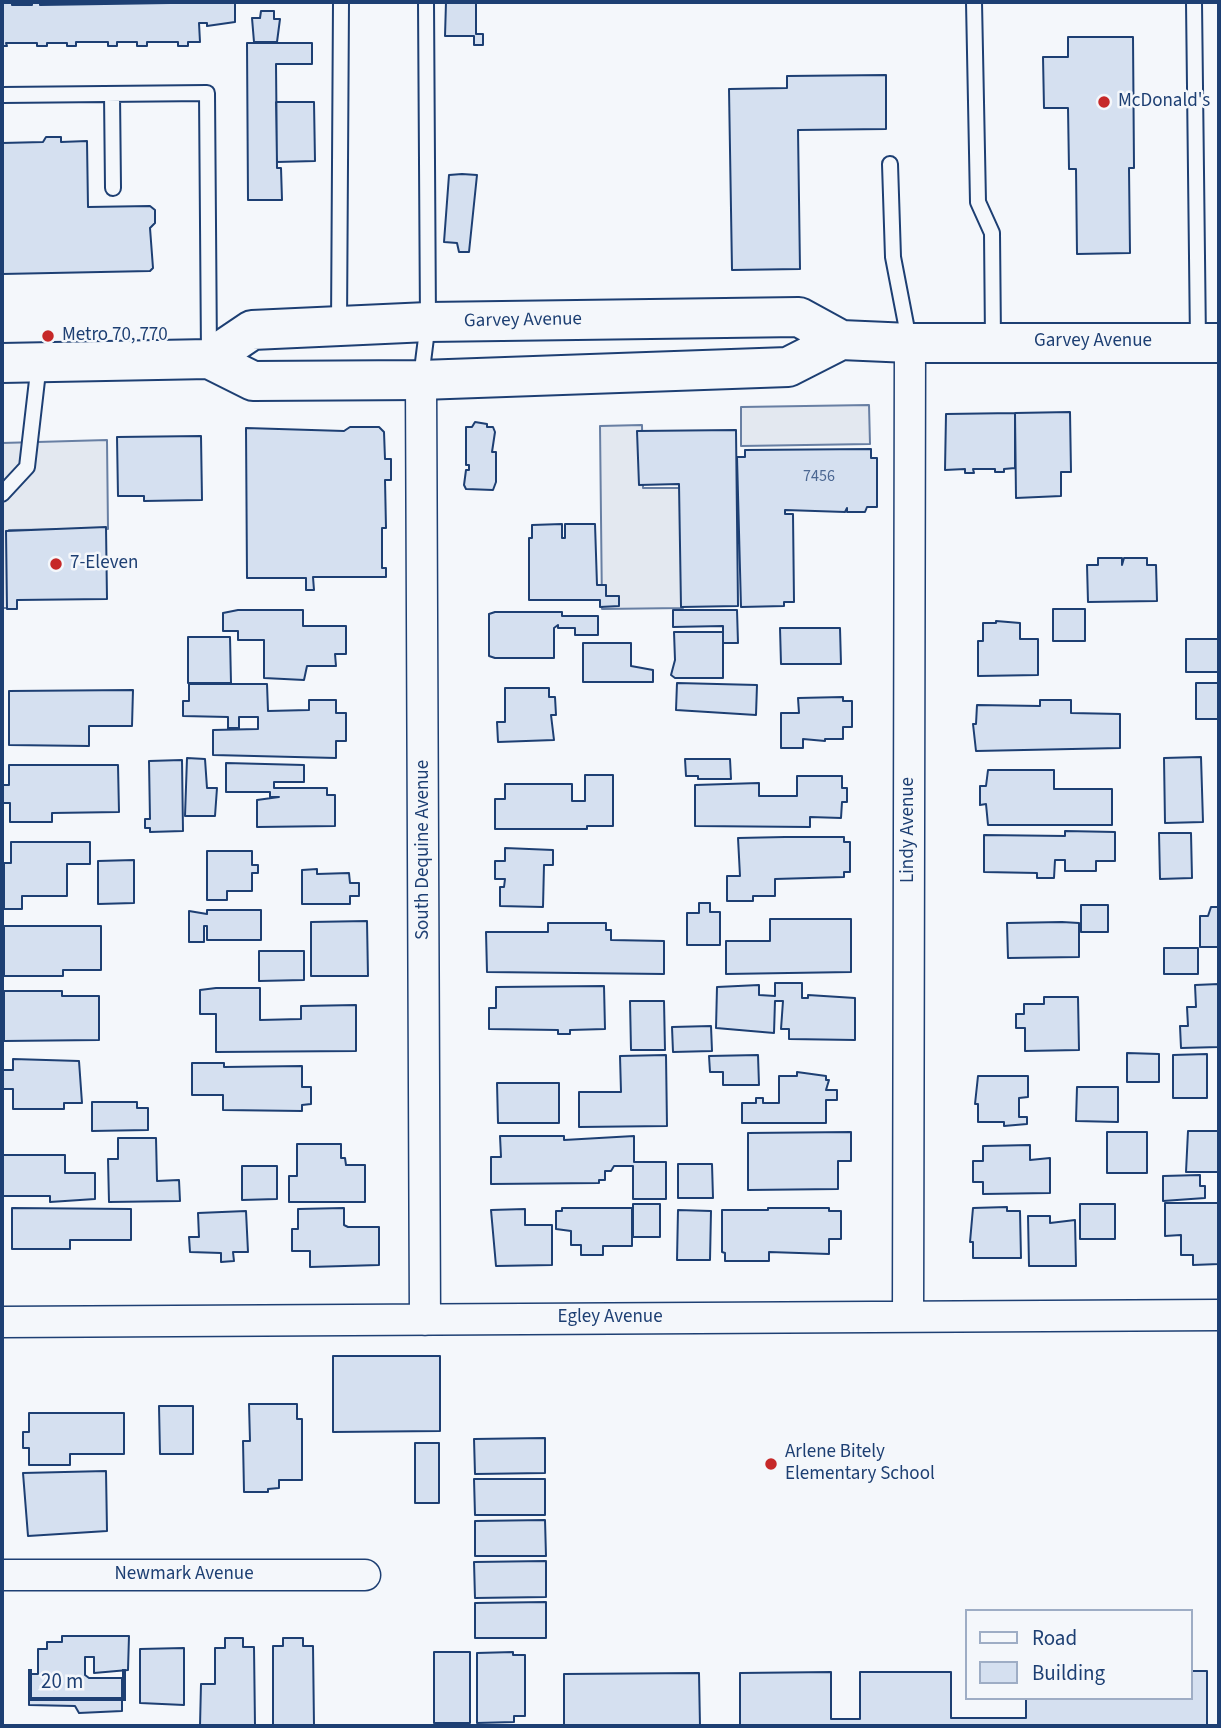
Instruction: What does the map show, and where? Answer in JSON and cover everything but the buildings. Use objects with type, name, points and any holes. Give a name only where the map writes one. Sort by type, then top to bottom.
[{"type":"main road","name":"Garvey Avenue","points":[[209,359],[252,330],[428,323],[799,317],[841,340],[910,343],[1208,343]]},
{"type":"main road","name":"Garvey Avenue","points":[[20,363],[209,359],[253,381],[421,380],[788,367],[841,340]]},
{"type":"street","name":"Lindy Avenue","points":[[908,1317],[910,343]]},
{"type":"street","name":"South Dequine Avenue","points":[[421,380],[425,1320]]},
{"type":"street","name":"Egley Avenue","points":[[2,1322],[1219,1315]]},
{"type":"street","name":"Newmark Avenue","points":[[2,1576],[365,1576]]},
{"type":"lane","points":[[340,326],[341,2]]},
{"type":"lane","points":[[421,380],[428,323],[426,2]]},
{"type":"lane","points":[[974,2],[978,202],[992,233],[993,341]]},
{"type":"lane","points":[[1194,2],[1208,343]]},
{"type":"lane","points":[[2,95],[206,93],[209,359]]},
{"type":"lane","points":[[113,94],[113,188]]},
{"type":"lane","points":[[890,164],[893,257],[910,343]]},
{"type":"lane","points":[[2,494],[27,467],[20,363]]},
{"type":"shaded area","points":[[869,405],[870,444],[741,446],[741,407]]},
{"type":"shaded area","points":[[642,425],[643,488],[681,488],[683,608],[602,609],[600,426]]},
{"type":"shaded area","points":[[107,440],[108,529],[9,530],[8,608],[2,608],[2,443]]},
{"type":"place","name":"McDonald's","points":[[1104,102]]},
{"type":"place","name":"Metro 70, 770","points":[[48,336]]},
{"type":"place","name":"7-Eleven","points":[[56,564]]},
{"type":"place","name":"Arlene Bitely Elementary School","points":[[771,1464]]}]
